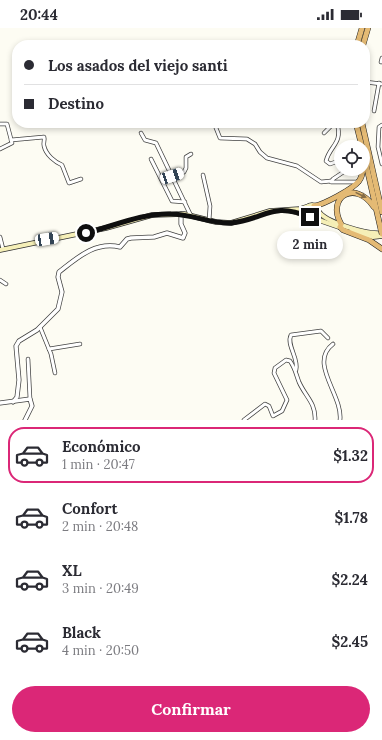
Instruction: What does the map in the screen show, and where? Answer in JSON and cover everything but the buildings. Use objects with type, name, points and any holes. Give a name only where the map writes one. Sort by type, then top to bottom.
[{"type":"highway","points":[[358,40],[362,28]]},
{"type":"highway","points":[[364,40],[368,28]]},
{"type":"highway","points":[[357,128],[360,140]]},
{"type":"highway","points":[[363,128],[377,191],[382,233]]},
{"type":"highway","points":[[314,207],[359,182],[362,176]]},
{"type":"highway","points":[[369,176],[379,212]]},
{"type":"highway","points":[[377,191],[382,198]]},
{"type":"highway","points":[[379,212],[363,195],[354,192],[348,193],[341,199],[337,205],[336,214],[343,230],[372,242],[382,249]]},
{"type":"main road","points":[[1,249],[99,230],[152,215],[181,214],[220,223],[238,222],[270,211],[314,207]]},
{"type":"main road","points":[[310,216],[306,211],[314,207]]},
{"type":"main road","points":[[310,216],[316,216],[314,207]]},
{"type":"main road","points":[[314,207],[322,216],[367,236],[382,233]]},
{"type":"main road","points":[[290,210],[341,225]]},
{"type":"street","points":[[370,82],[380,83],[374,111]]},
{"type":"street","points":[[0,124],[7,124],[12,144],[0,149]]},
{"type":"street","points":[[382,125],[379,127],[378,147],[382,164]]},
{"type":"street","points":[[216,128],[220,138],[247,139],[255,144],[260,152],[267,158],[297,166],[321,182],[331,181],[338,176]]},
{"type":"street","points":[[324,133],[330,128]]},
{"type":"street","points":[[337,128],[339,134],[338,140]]},
{"type":"street","points":[[141,133],[145,140],[156,143],[191,216]]},
{"type":"street","points":[[11,140],[44,137],[45,148],[56,162],[62,165],[69,182],[81,179]]},
{"type":"street","points":[[334,148],[326,161],[330,164],[334,163]]},
{"type":"street","points":[[172,176],[184,172],[186,168],[186,157],[191,154]]},
{"type":"street","points":[[151,159],[172,201],[185,202]]},
{"type":"street","points":[[203,176],[210,206],[209,221]]},
{"type":"street","points":[[331,181],[333,184],[359,182]]},
{"type":"street","points":[[13,402],[17,397],[19,380],[16,346],[18,341],[40,327],[58,309],[62,292],[58,274],[69,263],[94,247],[106,245],[122,246],[125,241],[131,238],[154,237],[167,233],[183,238],[185,233],[181,226],[181,214]]},
{"type":"street","points":[[0,237],[1,249]]},
{"type":"street","points":[[0,280],[6,284]]},
{"type":"street","points":[[40,327],[49,349],[54,373]]},
{"type":"street","points":[[296,370],[297,362],[289,339],[291,335],[321,331],[328,338]]},
{"type":"street","points":[[49,349],[80,344]]},
{"type":"street","points":[[333,344],[325,352],[324,370],[339,406],[340,420]]},
{"type":"street","points":[[24,420],[32,406],[30,399],[28,359]]},
{"type":"street","points":[[244,420],[265,404],[268,406],[273,416],[282,411],[287,400],[274,373],[275,368],[286,360],[290,361],[296,370],[299,381],[315,409],[315,420]]},
{"type":"street","points":[[0,403],[30,399]]},
{"type":"route","points":[[86,233],[145,216],[160,214],[184,214],[211,222],[220,223],[238,222],[263,213],[281,209],[290,210],[310,217]]}]
